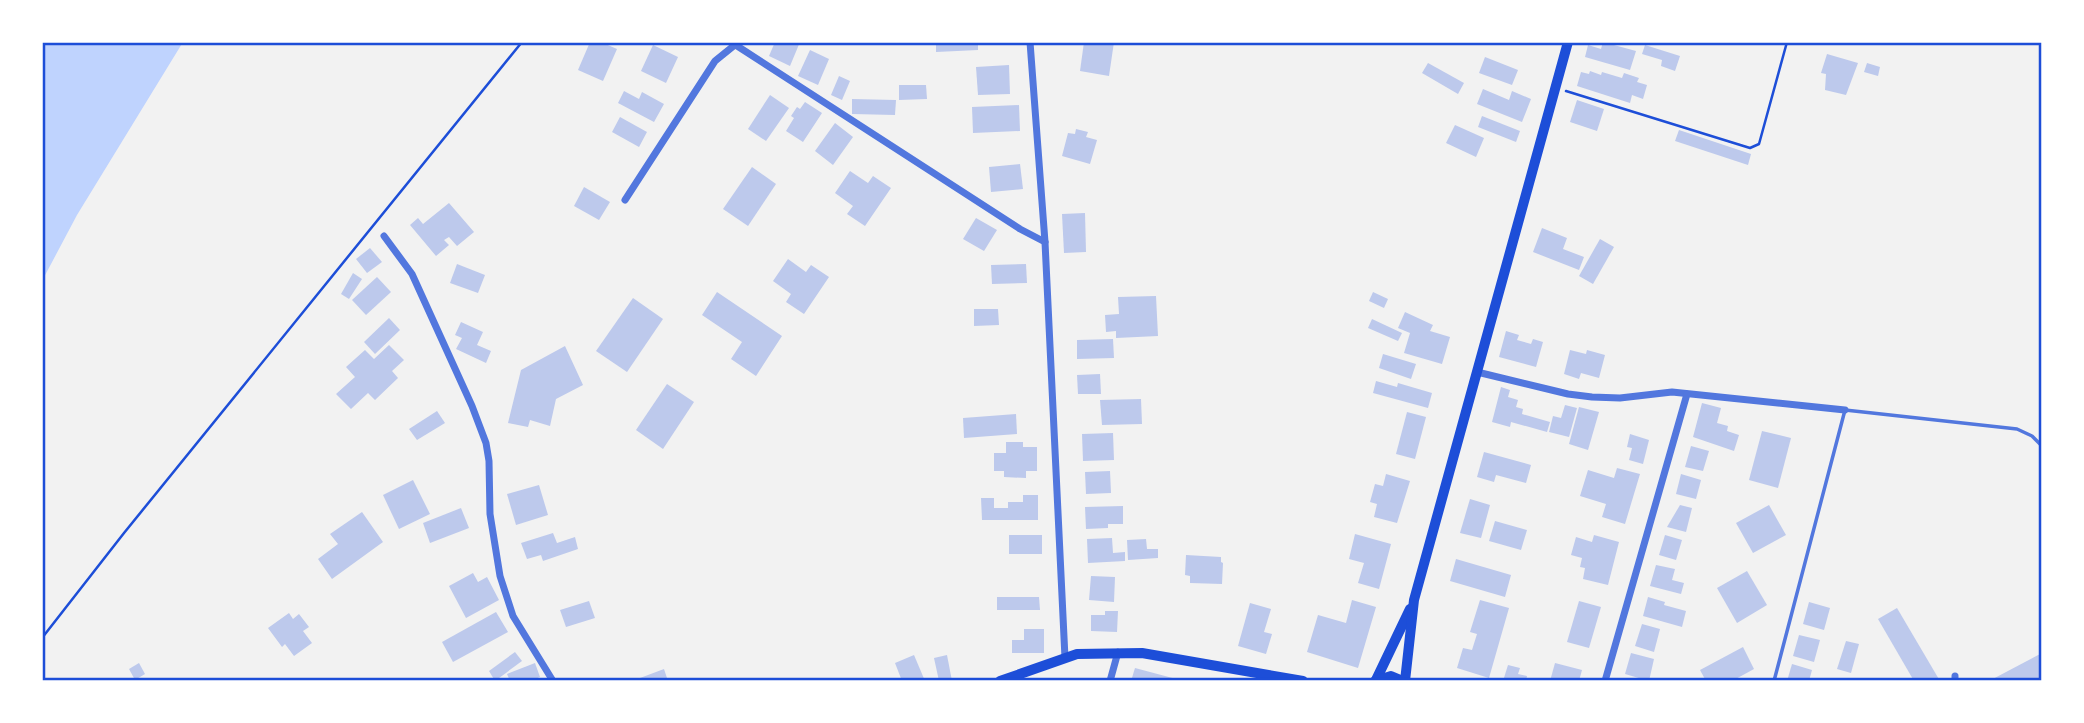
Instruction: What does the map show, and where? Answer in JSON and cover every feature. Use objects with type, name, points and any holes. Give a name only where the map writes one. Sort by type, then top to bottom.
[{"type":"main road","points":[[1376,680],[1391,676],[1404,681],[1414,600],[1568,42]]},
{"type":"main road","points":[[1376,680],[1414,600]]},
{"type":"main road","points":[[1000,681],[1077,654],[1118,652],[1142,653],[1303,681]]},
{"type":"street","points":[[1030,42],[1045,242],[1065,658]]},
{"type":"street","points":[[625,200],[715,61],[734,43],[1020,229],[1045,242]]},
{"type":"street","points":[[384,236],[412,275],[472,406],[486,443],[489,461],[490,513],[500,576],[513,617],[553,681]]},
{"type":"street","points":[[1477,372],[1568,394],[1592,397],[1619,398],[1672,392],[1845,410]]},
{"type":"street","points":[[1605,681],[1687,394]]},
{"type":"street","points":[[1110,681],[1118,652]]},
{"type":"lane","points":[[1774,681],[1845,410],[2017,429],[2032,436],[2042,446]]},
{"type":"path","points":[[42,638],[522,42]]},
{"type":"path","points":[[1556,88],[1751,148],[1759,144],[1787,42]]},
{"type":"water","points":[[42,42],[183,42],[77,215],[42,281]]},
{"type":"building","points":[[590,42],[601,42],[617,49],[603,81],[578,70]]},
{"type":"building","points":[[775,42],[800,42],[790,66],[769,56]]},
{"type":"building","points":[[936,42],[978,42],[978,50],[936,52]]},
{"type":"building","points":[[1084,42],[1114,42],[1109,76],[1080,71]]},
{"type":"building","points":[[1603,42],[1636,51],[1630,70],[1585,57],[1588,45],[1601,49]]},
{"type":"building","points":[[653,45],[678,57],[666,83],[641,71]]},
{"type":"building","points":[[1645,45],[1680,56],[1675,71],[1661,66],[1662,60],[1642,54]]},
{"type":"building","points":[[810,50],[829,59],[818,85],[798,76]]},
{"type":"building","points":[[1827,54],[1858,63],[1846,95],[1825,90],[1826,74],[1821,73]]},
{"type":"building","points":[[1485,57],[1518,70],[1512,85],[1479,73]]},
{"type":"building","points":[[1428,63],[1464,83],[1458,94],[1422,73]]},
{"type":"building","points":[[1867,63],[1880,67],[1878,76],[1864,72]]},
{"type":"building","points":[[1009,65],[1010,94],[978,95],[976,67]]},
{"type":"building","points":[[1590,71],[1622,78],[1624,73],[1639,78],[1637,82],[1647,85],[1643,99],[1632,95],[1630,103],[1577,86],[1581,72],[1589,74]]},
{"type":"building","points":[[839,76],[850,81],[842,100],[831,95]]},
{"type":"building","points":[[899,85],[926,85],[927,99],[899,100]]},
{"type":"building","points":[[1483,89],[1509,100],[1512,91],[1531,99],[1522,122],[1477,104]]},
{"type":"building","points":[[624,91],[639,99],[642,92],[664,104],[654,122],[618,103]]},
{"type":"building","points":[[770,95],[789,108],[766,141],[748,129]]},
{"type":"building","points":[[852,99],[896,100],[895,115],[852,114]]},
{"type":"building","points":[[1577,100],[1604,109],[1597,131],[1570,122]]},
{"type":"building","points":[[805,102],[822,113],[803,142],[786,131],[794,118],[791,116],[797,107],[800,109]]},
{"type":"building","points":[[1019,105],[1020,131],[973,133],[972,107]]},
{"type":"building","points":[[1482,116],[1520,131],[1516,142],[1478,127]]},
{"type":"building","points":[[620,117],[647,132],[639,147],[612,132]]},
{"type":"building","points":[[835,123],[853,137],[833,165],[815,151]]},
{"type":"building","points":[[1455,125],[1484,138],[1476,157],[1446,143]]},
{"type":"building","points":[[1076,129],[1088,132],[1086,137],[1097,140],[1090,164],[1062,156],[1068,133],[1075,134]]},
{"type":"building","points":[[1679,130],[1751,154],[1748,165],[1675,141]]},
{"type":"building","points":[[1020,164],[1023,189],[991,192],[989,167]]},
{"type":"building","points":[[752,167],[776,184],[748,226],[723,209]]},
{"type":"building","points":[[850,171],[868,183],[873,176],[891,188],[865,226],[847,214],[853,206],[835,193]]},
{"type":"building","points":[[584,187],[610,202],[599,220],[574,206]]},
{"type":"building","points":[[449,203],[474,232],[457,246],[449,237],[444,240],[449,245],[436,256],[410,225],[418,218],[423,224]]},
{"type":"building","points":[[1085,213],[1086,252],[1064,253],[1062,214]]},
{"type":"building","points":[[976,218],[997,230],[984,251],[963,239]]},
{"type":"building","points":[[1542,228],[1567,238],[1563,249],[1584,257],[1579,270],[1533,252]]},
{"type":"building","points":[[1600,239],[1614,247],[1593,284],[1579,276]]},
{"type":"building","points":[[370,248],[382,262],[367,273],[356,259]]},
{"type":"building","points":[[788,259],[806,272],[811,265],[829,277],[804,314],[786,302],[791,294],[773,281]]},
{"type":"building","points":[[457,264],[485,275],[478,293],[450,283]]},
{"type":"building","points":[[1026,264],[1027,283],[992,284],[991,265]]},
{"type":"building","points":[[353,273],[362,279],[349,299],[341,294]]},
{"type":"building","points":[[377,277],[391,292],[366,315],[352,300]]},
{"type":"building","points":[[717,292],[782,336],[756,376],[731,359],[742,342],[702,315]]},
{"type":"building","points":[[1373,292],[1388,299],[1384,308],[1369,301]]},
{"type":"building","points":[[1156,296],[1158,336],[1116,338],[1116,331],[1106,332],[1105,315],[1119,314],[1118,297]]},
{"type":"building","points":[[633,298],[663,319],[627,372],[596,351]]},
{"type":"building","points":[[974,309],[998,309],[999,325],[974,326]]},
{"type":"building","points":[[1405,312],[1433,325],[1430,331],[1450,337],[1442,364],[1404,353],[1410,333],[1398,328]]},
{"type":"building","points":[[389,318],[400,330],[375,354],[364,342]]},
{"type":"building","points":[[1372,319],[1402,333],[1398,341],[1368,328]]},
{"type":"building","points":[[461,322],[483,332],[477,345],[491,351],[486,363],[456,349],[462,338],[455,335]]},
{"type":"building","points":[[1506,331],[1519,335],[1517,340],[1531,344],[1533,339],[1543,342],[1536,367],[1499,357]]},
{"type":"building","points":[[1113,339],[1114,358],[1077,359],[1077,340]]},
{"type":"building","points":[[389,345],[404,360],[392,371],[398,378],[375,400],[368,393],[351,409],[336,394],[355,377],[346,367],[365,350],[374,359]]},
{"type":"building","points":[[565,346],[583,385],[556,399],[550,426],[530,420],[528,427],[508,423],[521,370]]},
{"type":"building","points":[[1570,350],[1586,354],[1587,350],[1605,355],[1599,378],[1581,373],[1579,379],[1564,374]]},
{"type":"building","points":[[1383,354],[1416,364],[1411,379],[1379,368]]},
{"type":"building","points":[[1100,374],[1101,394],[1078,394],[1077,375]]},
{"type":"building","points":[[1376,381],[1397,387],[1398,383],[1432,393],[1428,408],[1373,393]]},
{"type":"building","points":[[667,384],[694,402],[663,449],[636,430]]},
{"type":"building","points":[[1501,387],[1510,390],[1508,397],[1518,400],[1516,407],[1523,409],[1522,414],[1550,422],[1547,432],[1511,422],[1510,427],[1492,422]]},
{"type":"building","points":[[1141,399],[1142,424],[1102,425],[1100,400]]},
{"type":"building","points":[[1702,403],[1721,408],[1717,423],[1728,426],[1727,431],[1739,435],[1734,451],[1693,437]]},
{"type":"building","points":[[1565,405],[1577,408],[1569,437],[1549,432],[1553,416],[1561,418]]},
{"type":"building","points":[[1579,407],[1599,412],[1588,450],[1569,444]]},
{"type":"building","points":[[437,411],[445,423],[417,440],[409,429]]},
{"type":"building","points":[[1407,412],[1426,417],[1415,459],[1396,454]]},
{"type":"building","points":[[1016,414],[1017,434],[964,438],[963,418]]},
{"type":"building","points":[[1762,431],[1791,438],[1778,488],[1749,480]]},
{"type":"building","points":[[1113,433],[1114,460],[1083,461],[1082,434]]},
{"type":"building","points":[[1630,434],[1649,440],[1643,464],[1629,460],[1632,448],[1627,447]]},
{"type":"building","points":[[1006,442],[1023,442],[1023,447],[1037,447],[1037,471],[1026,471],[1026,478],[1004,477],[1004,471],[994,471],[994,453],[1006,453]]},
{"type":"building","points":[[1691,446],[1709,451],[1703,471],[1685,467]]},
{"type":"building","points":[[1484,452],[1531,465],[1526,483],[1496,475],[1494,482],[1477,477]]},
{"type":"building","points":[[1617,468],[1640,474],[1625,524],[1602,517],[1606,504],[1580,496],[1588,470],[1614,478]]},
{"type":"building","points":[[1110,471],[1111,493],[1086,494],[1085,472]]},
{"type":"building","points":[[1386,474],[1410,481],[1397,523],[1374,517],[1377,504],[1370,502],[1375,484],[1383,486]]},
{"type":"building","points":[[1681,474],[1701,480],[1696,499],[1676,494]]},
{"type":"building","points":[[413,480],[430,514],[399,529],[383,495]]},
{"type":"building","points":[[539,485],[548,515],[516,525],[507,494]]},
{"type":"building","points":[[1023,495],[1038,495],[1038,520],[982,520],[981,498],[994,498],[994,508],[1008,508],[1008,502],[1023,502]]},
{"type":"building","points":[[1470,499],[1490,505],[1481,538],[1460,533]]},
{"type":"building","points":[[1680,505],[1692,508],[1686,532],[1667,527]]},
{"type":"building","points":[[1769,505],[1786,535],[1753,553],[1736,523]]},
{"type":"building","points":[[1123,506],[1123,524],[1086,529],[1085,507]]},
{"type":"building","points":[[461,508],[469,528],[430,543],[423,523]]},
{"type":"building","points":[[362,512],[383,542],[332,579],[318,559],[338,544],[330,534]]},
{"type":"building","points":[[1495,521],[1527,530],[1521,550],[1489,541]]},
{"type":"building","points":[[553,533],[557,543],[575,537],[578,549],[543,561],[541,555],[527,559],[521,543]]},
{"type":"building","points":[[1355,534],[1391,544],[1379,589],[1358,583],[1364,563],[1349,559]]},
{"type":"building","points":[[1009,535],[1042,535],[1042,554],[1009,554]]},
{"type":"building","points":[[1594,535],[1619,542],[1608,585],[1583,579],[1585,568],[1580,567],[1582,558],[1571,555],[1576,537],[1592,542]]},
{"type":"building","points":[[1665,535],[1682,540],[1676,560],[1659,555]]},
{"type":"building","points":[[1112,538],[1113,553],[1125,552],[1125,561],[1088,563],[1087,539]]},
{"type":"building","points":[[1146,539],[1147,549],[1158,549],[1158,558],[1128,560],[1127,540]]},
{"type":"building","points":[[1186,555],[1221,557],[1222,584],[1190,583],[1190,576],[1185,575]]},
{"type":"building","points":[[1456,559],[1511,575],[1505,597],[1450,581]]},
{"type":"building","points":[[1656,565],[1675,569],[1672,580],[1684,583],[1681,594],[1650,586]]},
{"type":"building","points":[[1747,571],[1767,605],[1737,623],[1717,588]]},
{"type":"building","points":[[473,573],[478,582],[487,577],[499,600],[466,618],[449,586]]},
{"type":"building","points":[[1091,576],[1115,577],[1114,602],[1089,600]]},
{"type":"building","points":[[997,597],[1039,597],[1040,610],[997,610]]},
{"type":"building","points":[[1648,597],[1686,611],[1682,627],[1643,616]]},
{"type":"building","points":[[1352,600],[1376,607],[1358,668],[1307,652],[1318,615],[1346,623]]},
{"type":"building","points":[[1480,600],[1509,608],[1489,678],[1457,668],[1463,648],[1472,650],[1477,634],[1470,632]]},
{"type":"building","points":[[589,601],[595,618],[566,627],[560,610]]},
{"type":"building","points":[[1579,601],[1601,607],[1589,648],[1567,642]]},
{"type":"building","points":[[1809,602],[1830,608],[1824,630],[1803,624]]},
{"type":"building","points":[[1250,603],[1271,609],[1264,632],[1272,634],[1266,654],[1238,646]]},
{"type":"building","points":[[1897,608],[1940,681],[1914,681],[1878,619]]},
{"type":"building","points":[[1105,611],[1118,611],[1117,632],[1091,631],[1091,615],[1105,615]]},
{"type":"building","points":[[496,612],[508,632],[453,662],[442,642]]},
{"type":"building","points":[[289,613],[293,619],[299,614],[309,627],[303,631],[312,643],[294,656],[285,644],[282,647],[268,628]]},
{"type":"building","points":[[1642,624],[1660,629],[1654,652],[1635,646]]},
{"type":"building","points":[[1024,629],[1044,629],[1044,653],[1012,653],[1012,640],[1024,640]]},
{"type":"building","points":[[1799,635],[1820,640],[1814,662],[1793,656]]},
{"type":"building","points":[[1846,641],[1859,644],[1851,673],[1837,669]]},
{"type":"building","points":[[1743,647],[1754,669],[1732,681],[1706,681],[1700,670]]},
{"type":"building","points":[[515,652],[522,661],[495,681],[489,671]]},
{"type":"building","points":[[1631,653],[1654,659],[1649,681],[1625,674]]},
{"type":"building","points":[[2042,653],[2042,681],[1989,681]]},
{"type":"building","points":[[914,655],[925,681],[902,681],[895,663]]},
{"type":"building","points":[[947,655],[952,681],[939,681],[934,658]]},
{"type":"building","points":[[139,663],[145,674],[135,680],[129,669]]},
{"type":"building","points":[[535,663],[540,677],[531,681],[510,681],[507,674]]},
{"type":"building","points":[[1555,663],[1582,670],[1579,681],[1550,681]]},
{"type":"building","points":[[1792,664],[1812,670],[1809,681],[1787,681]]},
{"type":"building","points":[[1508,665],[1520,668],[1518,674],[1527,676],[1526,681],[1503,681]]},
{"type":"building","points":[[1135,668],[1180,680],[1180,681],[1131,681]]},
{"type":"building","points":[[664,669],[668,681],[632,681]]}]
